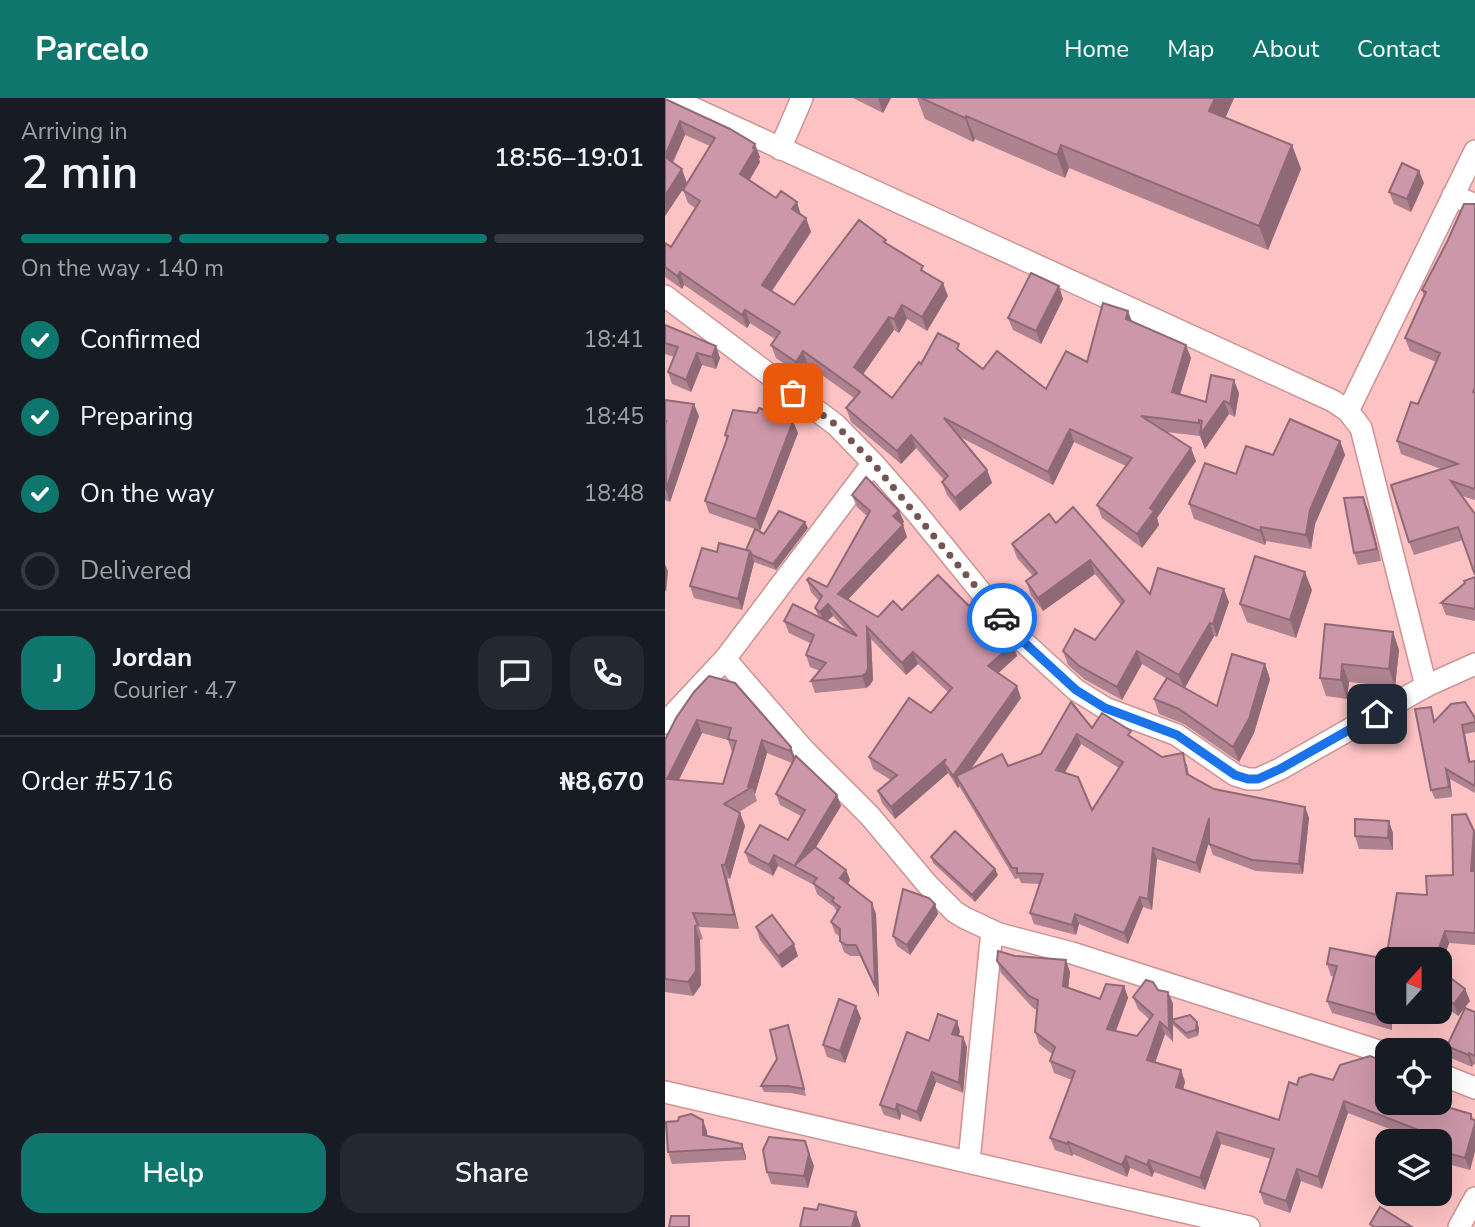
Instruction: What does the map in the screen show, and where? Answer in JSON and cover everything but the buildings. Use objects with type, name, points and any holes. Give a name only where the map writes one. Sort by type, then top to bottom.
[{"type":"street","points":[[671,98],[1333,401],[1348,411],[1361,428],[1426,686]]},
{"type":"street","points":[[780,149],[803,98]]},
{"type":"street","points":[[1348,411],[1475,151]]},
{"type":"street","points":[[1453,195],[1475,205]]},
{"type":"street","points":[[665,296],[836,425],[873,463],[1015,634],[1076,690],[1105,708],[1177,735],[1235,775],[1258,779],[1280,769],[1426,686],[1475,664]]},
{"type":"street","points":[[665,723],[725,659],[873,463]]},
{"type":"street","points":[[725,659],[804,750],[870,816],[954,912],[992,931],[1072,953],[1375,1050]]},
{"type":"street","points":[[969,1161],[992,931]]},
{"type":"street","points":[[1452,1079],[1475,1088]]},
{"type":"street","points":[[665,1092],[1249,1227]]},
{"type":"street","points":[[1459,1227],[1475,1198]]},
{"type":"way so far","points":[[793,393],[836,425],[873,463],[1002,618]]},
{"type":"route","points":[[1002,618],[1015,634],[1076,690],[1105,708],[1177,735],[1235,775],[1248,779],[1258,779],[1280,769],[1377,714]]}]
